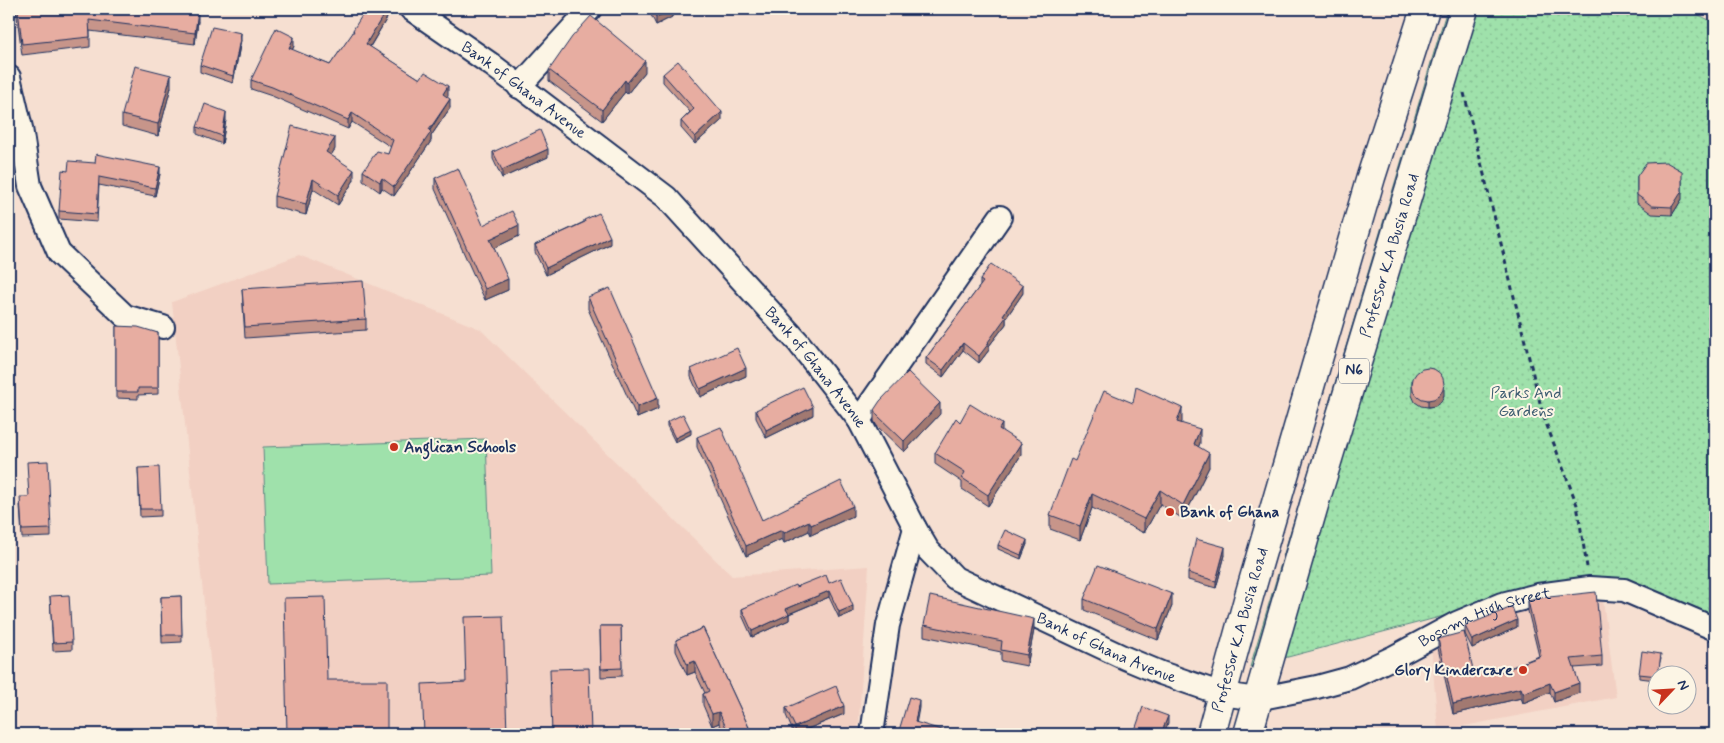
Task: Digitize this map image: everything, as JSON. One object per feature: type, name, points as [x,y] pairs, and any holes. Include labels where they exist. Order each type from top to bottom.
[{"type":"main road","name":"Professor K.A Busia Road","points":[[1211,734],[1368,186],[1425,9]]},
{"type":"main road","name":"Professor K.A Busia Road","points":[[1248,734],[1316,498],[1464,9]]},
{"type":"street","name":"Bank of Ghana Avenue","points":[[411,9],[492,66],[666,197],[798,342],[859,420],[928,550],[955,578],[1161,673],[1222,694],[1257,699]]},
{"type":"street","points":[[519,87],[590,9]]},
{"type":"street","points":[[9,76],[21,128],[30,186],[59,253],[125,316],[163,327]]},
{"type":"street","points":[[859,420],[1000,217]]},
{"type":"street","points":[[872,734],[888,625],[915,528]]},
{"type":"street","name":"Bosoma High Street","points":[[1257,699],[1318,687],[1350,678],[1457,623],[1502,604],[1538,595],[1590,588],[1624,590],[1715,629]]},
{"type":"path","points":[[1462,85],[1543,415],[1577,505],[1590,588]]},
{"type":"shaded area","name":"Anglican Schools","points":[[299,255],[480,329],[732,576],[869,566],[858,734],[218,734],[172,302]]},
{"type":"shaded area","name":"Glory Kindercare","points":[[1602,593],[1616,697],[1438,731],[1431,644],[1504,605]]},
{"type":"green space","name":"Parks And Gardens","points":[[1447,9],[1687,9],[1715,23],[1715,614],[1677,609],[1595,582],[1512,598],[1250,667]]},
{"type":"green space","points":[[486,439],[491,576],[268,584],[263,447]]},
{"type":"building","points":[[18,9],[183,9],[198,11],[195,33],[89,20],[90,37],[22,44]]},
{"type":"building","points":[[366,9],[387,9],[366,44],[420,79],[425,72],[448,86],[443,94],[450,99],[429,130],[431,132],[394,187],[382,178],[380,182],[363,171],[377,151],[388,154],[393,140],[352,113],[348,120],[272,87],[251,80],[276,28],[294,37],[289,48],[330,65],[354,31]]},
{"type":"building","points":[[652,9],[672,9],[672,10],[656,17]]},
{"type":"building","points":[[591,16],[645,61],[627,83],[625,80],[602,110],[549,70],[572,37]]},
{"type":"building","points":[[212,27],[241,33],[233,76],[200,65]]},
{"type":"building","points":[[678,61],[722,112],[695,137],[681,121],[694,109],[663,74]]},
{"type":"building","points":[[135,66],[171,75],[158,124],[122,115]]},
{"type":"building","points":[[205,104],[226,112],[222,136],[197,127]]},
{"type":"building","points":[[292,126],[335,138],[326,152],[354,170],[338,195],[313,179],[306,204],[274,196]]},
{"type":"building","points":[[540,130],[548,149],[502,170],[493,152]]},
{"type":"building","points":[[96,154],[160,167],[155,188],[99,177],[97,214],[59,211],[62,170],[68,171],[69,161],[95,163]]},
{"type":"building","points":[[1666,162],[1682,171],[1682,191],[1672,207],[1652,206],[1637,195],[1637,176],[1646,163]]},
{"type":"building","points":[[458,168],[483,225],[512,211],[519,225],[490,239],[508,279],[485,289],[435,178]]},
{"type":"building","points":[[599,213],[610,237],[546,268],[535,245],[585,222],[584,220]]},
{"type":"building","points":[[991,264],[1023,286],[1003,315],[1006,317],[979,356],[963,343],[943,370],[926,358],[983,282],[980,280]]},
{"type":"building","points":[[363,281],[366,319],[245,327],[242,289]]},
{"type":"building","points":[[610,288],[658,398],[637,407],[588,297]]},
{"type":"building","points":[[116,326],[138,327],[158,333],[158,388],[138,388],[138,392],[116,392]]},
{"type":"building","points":[[737,348],[746,368],[700,389],[691,369]]},
{"type":"building","points":[[1428,368],[1434,369],[1439,373],[1443,378],[1443,390],[1439,395],[1434,399],[1428,400],[1422,399],[1417,395],[1413,390],[1412,384],[1413,378],[1417,373],[1422,369]]},
{"type":"building","points":[[908,372],[940,403],[904,441],[874,410],[880,401]]},
{"type":"building","points":[[803,387],[813,407],[766,430],[756,410]]},
{"type":"building","points":[[1136,387],[1182,408],[1177,422],[1200,429],[1194,444],[1209,453],[1183,505],[1160,490],[1144,519],[1092,494],[1080,526],[1050,515],[1071,459],[1075,461],[1104,391],[1133,403]]},
{"type":"building","points":[[970,404],[1002,424],[999,429],[1021,443],[988,495],[962,478],[965,472],[935,453],[956,418],[960,422]]},
{"type":"building","points":[[683,414],[691,430],[675,438],[667,422]]},
{"type":"building","points":[[721,427],[762,520],[841,481],[853,506],[811,525],[809,521],[784,533],[782,530],[746,546],[697,437]]},
{"type":"building","points":[[48,461],[51,529],[22,530],[20,497],[29,497],[27,462]]},
{"type":"building","points":[[159,467],[161,509],[140,509],[138,468]]},
{"type":"building","points":[[1005,530],[1027,540],[1021,555],[998,545]]},
{"type":"building","points":[[1196,539],[1225,547],[1216,581],[1188,573]]},
{"type":"building","points":[[1098,565],[1172,594],[1158,629],[1084,599]]},
{"type":"building","points":[[826,575],[829,583],[841,578],[853,606],[839,612],[829,591],[786,609],[789,614],[752,631],[742,609],[795,585],[796,587]]},
{"type":"building","points":[[1596,592],[1602,656],[1571,659],[1579,683],[1554,692],[1550,683],[1523,693],[1521,688],[1453,704],[1438,639],[1464,632],[1474,673],[1499,667],[1500,672],[1541,656],[1528,601]]},
{"type":"building","points":[[69,595],[72,642],[53,643],[50,596]]},
{"type":"building","points":[[181,596],[182,635],[162,635],[161,597]]},
{"type":"building","points":[[930,596],[1034,619],[1027,655],[1001,650],[1002,641],[924,625]]},
{"type":"building","points":[[325,597],[327,680],[387,680],[387,734],[287,734],[284,598]]},
{"type":"building","points":[[1512,607],[1517,620],[1472,640],[1465,626]]},
{"type":"building","points":[[503,616],[507,734],[424,734],[422,684],[466,682],[464,617]]},
{"type":"building","points":[[600,626],[621,626],[622,668],[601,669]]},
{"type":"building","points":[[703,628],[752,734],[729,734],[719,712],[712,714],[703,694],[709,691],[695,661],[687,664],[676,640]]},
{"type":"building","points":[[1642,651],[1661,654],[1659,666],[1646,666],[1646,675],[1639,674]]},
{"type":"building","points":[[589,668],[591,734],[552,734],[550,669]]},
{"type":"building","points":[[836,686],[844,706],[795,727],[786,708]]},
{"type":"building","points":[[909,697],[919,700],[915,722],[949,732],[949,734],[898,734]]},
{"type":"building","points":[[1143,707],[1168,716],[1161,734],[1134,733]]},
{"type":"building","points":[[186,732],[201,732],[201,734],[186,734]]},
{"type":"place","name":"Anglican Schools","points":[[394,447]]},
{"type":"place","name":"Bank of Ghana","points":[[1170,512]]},
{"type":"place","name":"Glory Kindercare","points":[[1523,670]]}]
